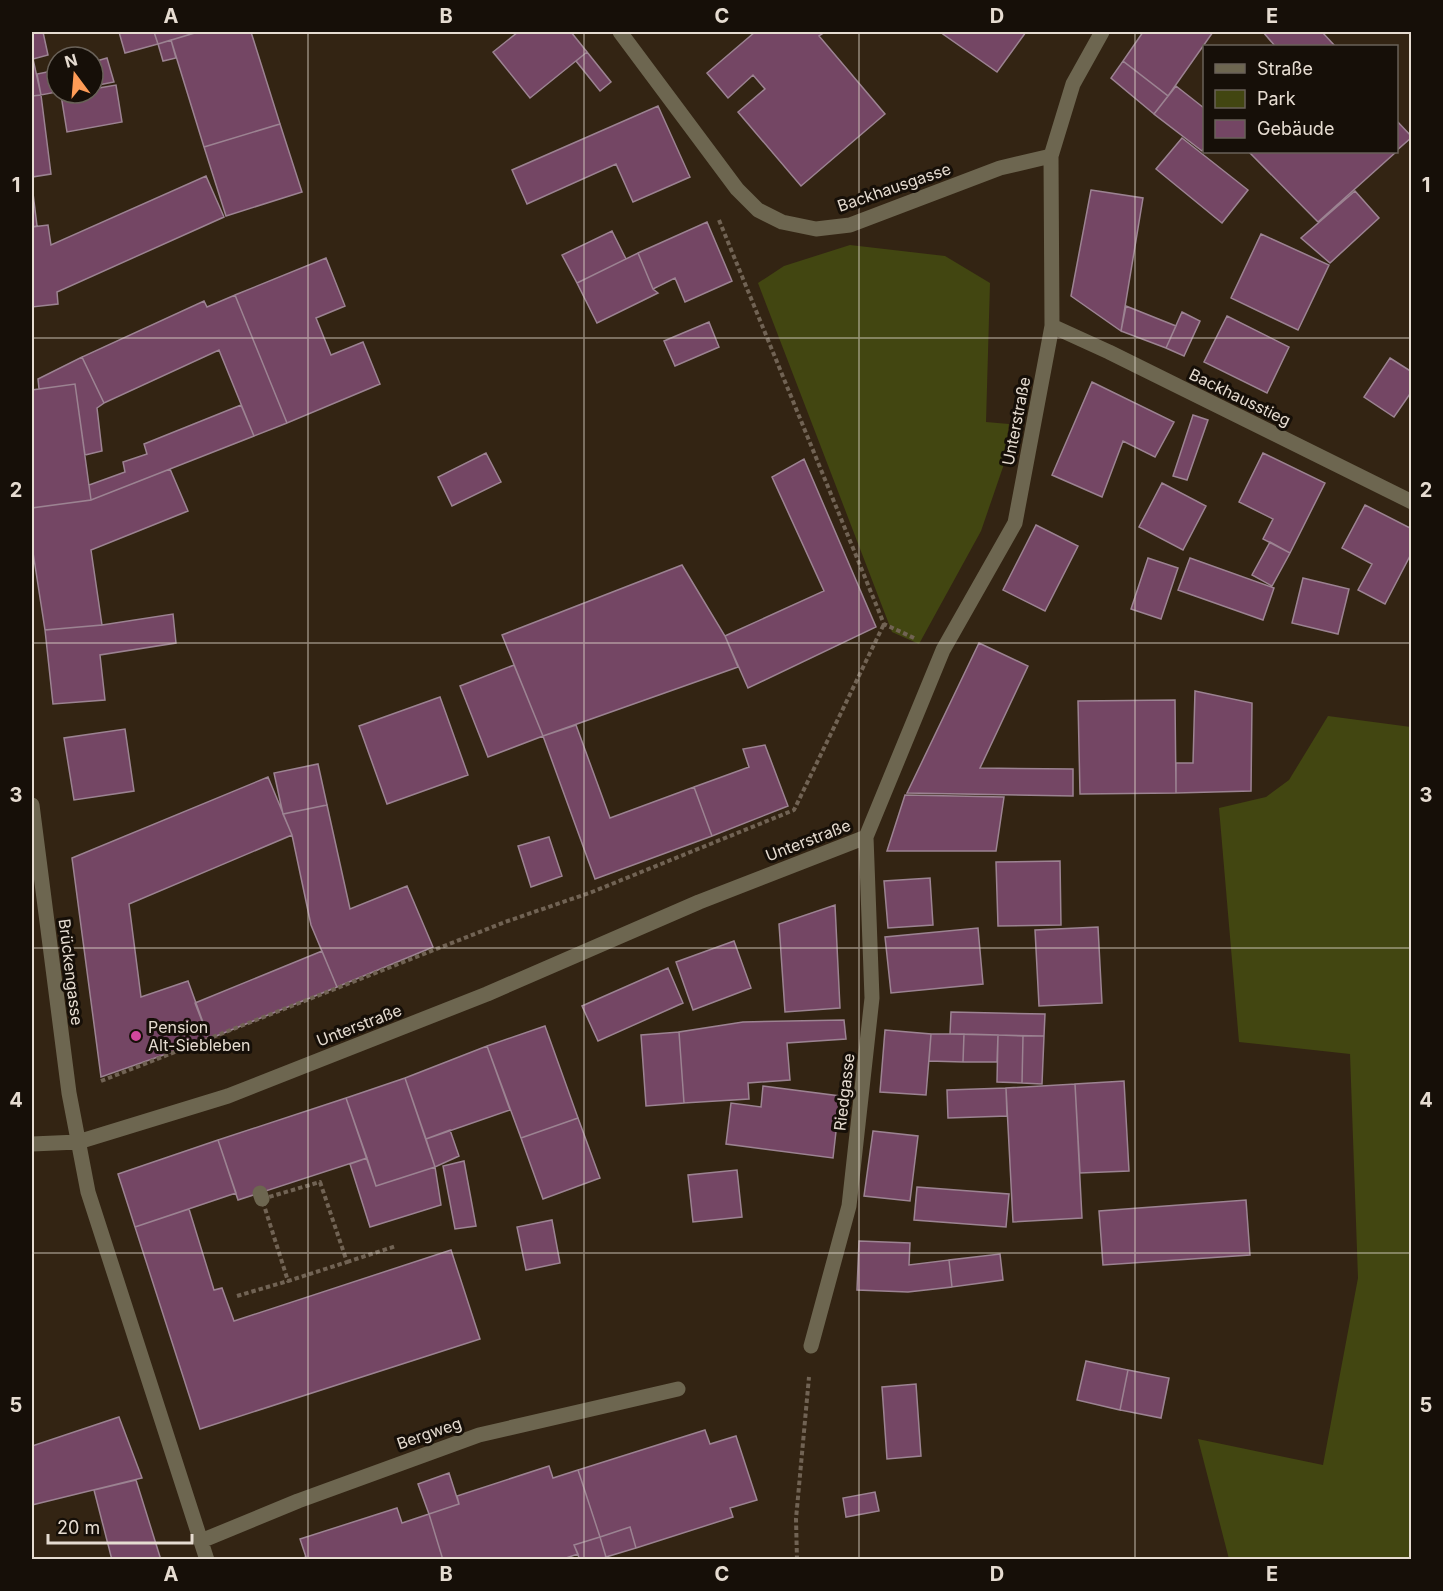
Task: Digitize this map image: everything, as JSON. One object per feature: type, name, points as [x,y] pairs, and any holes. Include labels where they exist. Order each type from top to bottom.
[{"type":"street","name":"Backhausgasse","points":[[620,32],[738,189],[758,210],[782,222],[816,229],[850,225],[1000,168],[1051,156]]},
{"type":"street","name":"Unterstraße","points":[[32,1144],[78,1142],[228,1096],[487,994],[699,902],[866,837],[943,650],[1015,522],[1052,326],[1051,156],[1073,84],[1102,32]]},
{"type":"street","name":"Backhausstieg","points":[[1052,326],[1412,502]]},
{"type":"street","name":"Brückengasse","points":[[32,806],[69,1093],[78,1142]]},
{"type":"street","name":"Riedgasse","points":[[811,1346],[849,1206],[872,998],[866,837]]},
{"type":"street","points":[[78,1142],[88,1192],[207,1560]]},
{"type":"street","name":"Bergweg","points":[[201,1541],[298,1501],[479,1435],[678,1389]]},
{"type":"path","points":[[69,1093],[494,927],[592,892],[794,810],[884,624],[718,218]]},
{"type":"path","points":[[288,1281],[261,1196],[320,1182],[347,1262]]},
{"type":"path","points":[[237,1296],[396,1246]]},
{"type":"path","points":[[797,1560],[796,1519],[811,1346]]},
{"type":"green space","points":[[850,245],[945,256],[990,283],[986,422],[1009,424],[1003,467],[981,531],[919,644],[892,632],[758,283],[784,266]]},
{"type":"green space","points":[[1328,716],[1411,727],[1411,1559],[1229,1559],[1198,1439],[1323,1465],[1358,1278],[1350,1054],[1239,1042],[1219,808],[1266,797],[1289,780]]},
{"type":"building","points":[[32,32],[43,32],[45,56],[33,59],[41,95],[32,96]]},
{"type":"building","points":[[119,32],[154,32],[158,44],[125,53]]},
{"type":"building","points":[[154,32],[198,32],[158,44]]},
{"type":"building","points":[[198,32],[251,32],[280,124],[204,147],[171,40]]},
{"type":"building","points":[[518,32],[571,32],[587,52],[530,98],[493,52]]},
{"type":"building","points":[[755,32],[825,32],[819,36],[885,114],[801,186],[738,112],[765,89],[753,75],[728,98],[707,73]]},
{"type":"building","points":[[940,32],[1026,32],[997,72]]},
{"type":"building","points":[[1143,32],[1213,32],[1168,96],[1123,61]]},
{"type":"building","points":[[1263,32],[1322,32],[1334,45],[1274,45]]},
{"type":"building","points":[[171,40],[176,58],[163,61],[158,44]]},
{"type":"building","points":[[587,52],[611,82],[600,91],[576,61]]},
{"type":"building","points":[[107,58],[114,82],[105,84],[105,59]]},
{"type":"building","points":[[1123,61],[1168,96],[1154,114],[1111,78]]},
{"type":"building","points":[[45,72],[45,94],[41,95],[37,74]]},
{"type":"building","points":[[116,85],[122,122],[67,132],[63,105],[105,105],[105,87]]},
{"type":"building","points":[[1176,86],[1203,107],[1202,151],[1154,114]]},
{"type":"building","points":[[41,95],[51,174],[32,177],[32,96]]},
{"type":"building","points":[[658,106],[690,177],[633,202],[616,164],[527,204],[512,170]]},
{"type":"building","points":[[1398,122],[1412,137],[1398,149]]},
{"type":"building","points":[[280,124],[302,192],[226,216],[204,147]]},
{"type":"building","points":[[1182,138],[1248,190],[1222,223],[1156,169]]},
{"type":"building","points":[[1250,153],[1395,153],[1318,222]]},
{"type":"building","points":[[206,176],[224,217],[57,292],[58,304],[32,307],[32,227],[48,225],[51,245]]},
{"type":"building","points":[[32,185],[37,226],[32,227]]},
{"type":"building","points":[[1091,190],[1143,198],[1121,331],[1071,296]]},
{"type":"building","points":[[1355,191],[1379,218],[1330,263],[1301,238]]},
{"type":"building","points":[[707,222],[732,281],[685,302],[675,278],[653,289],[638,253]]},
{"type":"building","points":[[612,231],[626,259],[577,283],[562,255]]},
{"type":"building","points":[[1261,234],[1329,265],[1298,330],[1231,298]]},
{"type":"building","points":[[638,253],[653,289],[658,293],[597,323],[577,283]]},
{"type":"building","points":[[326,258],[345,306],[316,318],[331,355],[363,342],[380,384],[287,423],[235,295]]},
{"type":"building","points":[[235,295],[287,423],[254,436],[219,350],[104,403],[82,357],[204,301],[207,307]]},
{"type":"building","points":[[1126,306],[1176,326],[1166,348],[1121,331]]},
{"type":"building","points":[[1182,312],[1200,321],[1184,356],[1166,348]]},
{"type":"building","points":[[1227,316],[1289,347],[1267,393],[1204,362]]},
{"type":"building","points":[[709,322],[719,347],[675,366],[664,341]]},
{"type":"building","points":[[82,357],[104,403],[97,408],[102,451],[85,455],[75,384],[39,389],[38,379]]},
{"type":"building","points":[[1390,358],[1412,372],[1412,391],[1394,417],[1364,397]]},
{"type":"building","points":[[1092,382],[1174,422],[1155,457],[1123,441],[1102,497],[1052,475]]},
{"type":"building","points":[[75,384],[91,500],[32,508],[32,390]]},
{"type":"building","points":[[241,405],[254,436],[91,500],[89,485],[125,472],[123,462],[147,454],[144,444]]},
{"type":"building","points":[[1193,415],[1208,420],[1187,480],[1173,476]]},
{"type":"building","points":[[486,453],[501,482],[452,506],[438,477]]},
{"type":"building","points":[[1263,453],[1325,483],[1290,553],[1263,539],[1273,519],[1239,502]]},
{"type":"building","points":[[804,459],[876,627],[748,688],[725,636],[824,591],[772,477]]},
{"type":"building","points":[[170,469],[188,511],[91,550],[102,625],[45,630],[32,546],[32,508],[91,500]]},
{"type":"building","points":[[1162,483],[1206,506],[1183,550],[1139,527]]},
{"type":"building","points":[[1365,505],[1412,529],[1412,552],[1385,604],[1358,590],[1372,564],[1342,548]]},
{"type":"building","points":[[1036,525],[1078,546],[1045,611],[1003,590]]},
{"type":"building","points":[[1270,542],[1290,553],[1272,586],[1252,575]]},
{"type":"building","points":[[1148,558],[1178,568],[1161,619],[1131,609]]},
{"type":"building","points":[[1190,558],[1274,588],[1263,620],[1178,590]]},
{"type":"building","points":[[682,565],[725,636],[738,667],[543,736],[502,635]]},
{"type":"building","points":[[1303,578],[1349,589],[1338,634],[1292,623]]},
{"type":"building","points":[[173,614],[176,643],[100,655],[105,700],[53,704],[45,630],[102,625]]},
{"type":"building","points":[[979,643],[1028,666],[980,768],[1073,769],[1073,796],[907,793]]},
{"type":"building","points":[[514,665],[543,736],[488,757],[460,686]]},
{"type":"building","points":[[1195,691],[1252,703],[1251,791],[1176,793],[1176,763],[1193,763]]},
{"type":"building","points":[[440,697],[468,775],[387,804],[359,726]]},
{"type":"building","points":[[1175,700],[1176,793],[1080,794],[1078,701]]},
{"type":"building","points":[[576,725],[610,818],[694,787],[712,836],[595,879],[543,736]]},
{"type":"building","points":[[125,729],[134,791],[74,800],[64,738]]},
{"type":"building","points":[[765,745],[788,806],[712,836],[694,787],[749,767],[743,749]]},
{"type":"building","points":[[318,764],[327,805],[283,814],[274,773]]},
{"type":"building","points":[[268,777],[292,835],[129,904],[141,997],[188,981],[209,1039],[101,1077],[72,858]]},
{"type":"building","points":[[905,795],[1004,797],[996,851],[887,851]]},
{"type":"building","points":[[327,805],[350,909],[407,886],[433,947],[337,987],[311,925],[292,835],[283,814]]},
{"type":"building","points":[[549,837],[562,876],[531,887],[518,846]]},
{"type":"building","points":[[1060,861],[1061,925],[998,926],[996,862]]},
{"type":"building","points":[[930,878],[933,925],[888,928],[884,881]]},
{"type":"building","points":[[835,905],[840,1008],[785,1012],[779,924]]},
{"type":"building","points":[[1098,927],[1102,1003],[1039,1006],[1035,930]]},
{"type":"building","points":[[978,928],[983,984],[891,993],[885,937]]},
{"type":"building","points":[[734,941],[751,988],[693,1010],[676,962]]},
{"type":"building","points":[[322,951],[337,987],[209,1039],[195,1003]]},
{"type":"building","points":[[668,968],[683,1003],[598,1041],[582,1006]]},
{"type":"building","points":[[951,1012],[1045,1014],[1044,1036],[950,1034]]},
{"type":"building","points":[[844,1020],[846,1039],[787,1043],[790,1080],[748,1083],[749,1099],[684,1103],[679,1032],[743,1022]]},
{"type":"building","points":[[545,1026],[578,1118],[521,1138],[487,1046]]},
{"type":"building","points":[[885,1030],[931,1034],[926,1095],[880,1092]]},
{"type":"building","points":[[679,1032],[684,1103],[646,1106],[641,1035]]},
{"type":"building","points":[[931,1034],[964,1034],[963,1062],[929,1061]]},
{"type":"building","points":[[964,1034],[998,1035],[997,1062],[963,1062]]},
{"type":"building","points":[[998,1035],[1023,1036],[1022,1083],[997,1082]]},
{"type":"building","points":[[1023,1036],[1044,1036],[1042,1084],[1022,1083]]},
{"type":"building","points":[[487,1046],[510,1110],[426,1139],[405,1078]]},
{"type":"building","points":[[405,1078],[435,1167],[376,1186],[346,1098]]},
{"type":"building","points":[[1124,1081],[1129,1171],[1080,1173],[1075,1084]]},
{"type":"building","points":[[1075,1084],[1082,1218],[1013,1222],[1006,1088]]},
{"type":"building","points":[[763,1086],[840,1096],[833,1158],[726,1144],[731,1103],[761,1107]]},
{"type":"building","points":[[1006,1088],[1007,1116],[948,1118],[947,1090]]},
{"type":"building","points":[[346,1098],[367,1158],[238,1200],[218,1140]]},
{"type":"building","points":[[578,1118],[600,1178],[543,1199],[521,1138]]},
{"type":"building","points":[[450,1130],[459,1156],[435,1167],[426,1139]]},
{"type":"building","points":[[873,1131],[918,1136],[910,1201],[864,1196]]},
{"type":"building","points":[[218,1140],[236,1193],[135,1227],[118,1174]]},
{"type":"building","points":[[367,1158],[376,1186],[435,1167],[441,1205],[370,1227],[350,1164]]},
{"type":"building","points":[[464,1161],[476,1226],[455,1229],[443,1166]]},
{"type":"building","points":[[737,1170],[742,1217],[693,1222],[688,1175]]},
{"type":"building","points":[[917,1187],[1009,1194],[1006,1227],[914,1220]]},
{"type":"building","points":[[1246,1200],[1250,1255],[1103,1265],[1099,1211]]},
{"type":"building","points":[[189,1209],[214,1290],[222,1288],[234,1321],[451,1250],[480,1339],[200,1429],[135,1227]]},
{"type":"building","points":[[552,1220],[560,1263],[526,1270],[517,1227]]},
{"type":"building","points":[[859,1241],[910,1243],[909,1265],[949,1260],[952,1287],[908,1292],[857,1290]]},
{"type":"building","points":[[1000,1254],[1003,1280],[952,1287],[949,1260]]},
{"type":"building","points":[[1086,1361],[1128,1370],[1120,1410],[1077,1400]]},
{"type":"building","points":[[1128,1370],[1169,1378],[1161,1418],[1120,1410]]},
{"type":"building","points":[[916,1384],[921,1456],[887,1459],[882,1387]]},
{"type":"building","points":[[119,1417],[142,1478],[32,1505],[32,1446]]},
{"type":"building","points":[[705,1430],[710,1444],[736,1436],[757,1500],[730,1508],[733,1517],[636,1548],[630,1527],[600,1537],[578,1470]]},
{"type":"building","points":[[549,1466],[553,1478],[578,1470],[600,1537],[574,1545],[578,1554],[560,1560],[443,1560],[429,1514],[459,1504],[457,1496]]},
{"type":"building","points":[[449,1473],[459,1504],[429,1514],[418,1484]]},
{"type":"building","points":[[136,1480],[161,1560],[112,1560],[94,1490]]},
{"type":"building","points":[[875,1492],[879,1511],[846,1517],[843,1498]]},
{"type":"building","points":[[397,1508],[402,1523],[429,1514],[443,1560],[297,1560],[306,1557],[300,1539]]},
{"type":"building","points":[[630,1527],[636,1548],[606,1557],[600,1537]]},
{"type":"building","points":[[600,1537],[606,1557],[599,1560],[580,1560],[574,1545]]},
{"type":"place","name":"Pension Alt-Siebleben","points":[[136,1036]]}]
